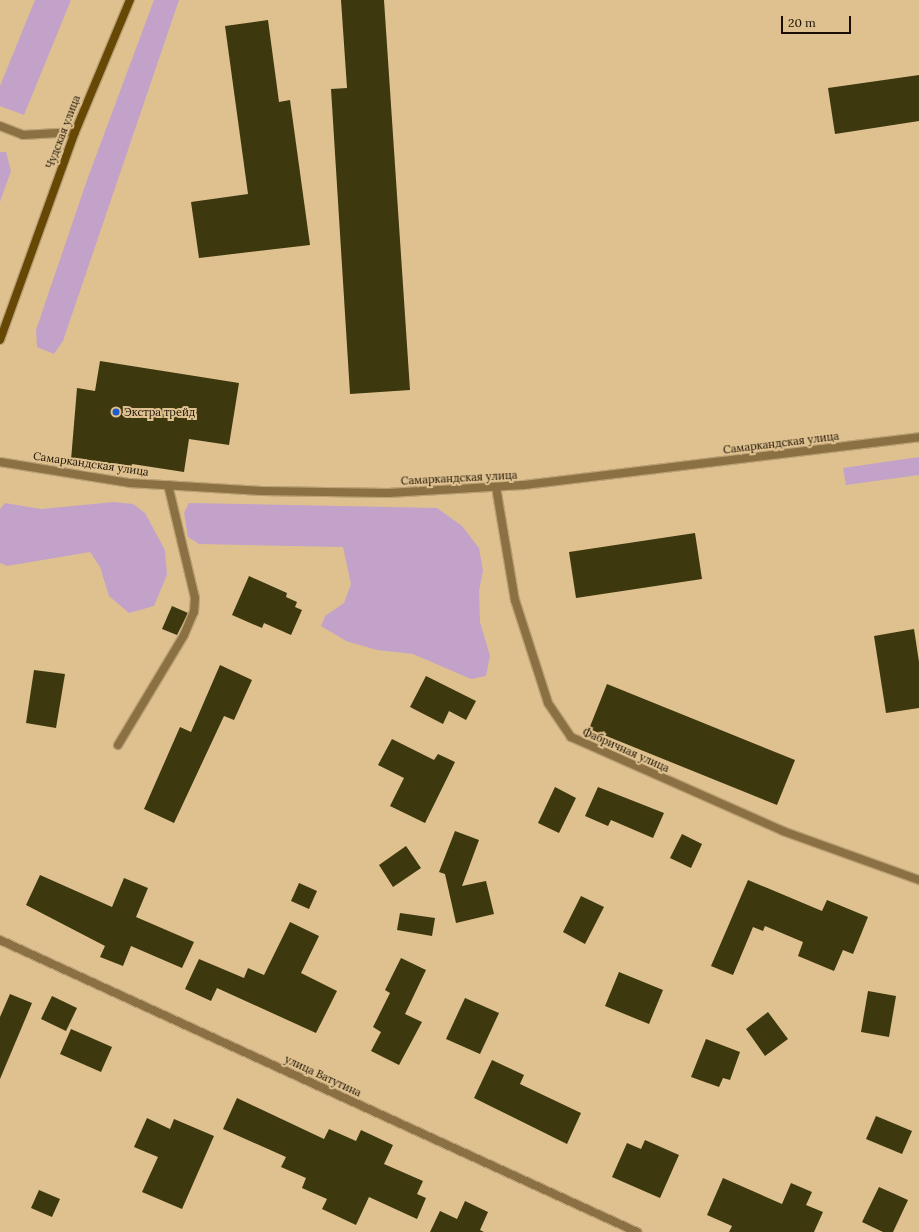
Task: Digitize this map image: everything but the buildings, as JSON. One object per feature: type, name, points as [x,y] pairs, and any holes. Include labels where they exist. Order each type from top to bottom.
[{"type":"main road","name":"Чудская улица","points":[[0,340],[22,274],[75,132],[130,0]]},
{"type":"street","points":[[0,126],[24,135],[75,132]]},
{"type":"street","name":"Самаркандская улица","points":[[0,463],[130,483],[262,491],[388,493],[496,486],[919,437]]},
{"type":"street","points":[[118,745],[184,635],[194,612],[196,598],[168,485]]},
{"type":"street","name":"Фабричная улица","points":[[496,486],[515,600],[548,703],[571,738],[783,831],[919,880]]},
{"type":"street","name":"улица Ватутина","points":[[0,940],[637,1232]]},
{"type":"shaded area","points":[[35,0],[71,0],[24,115],[0,106],[0,86]]},
{"type":"shaded area","points":[[154,0],[179,0],[63,341],[54,354],[37,347],[36,330],[87,180]]},
{"type":"shaded area","points":[[0,152],[6,152],[11,171],[0,202]]},
{"type":"shaded area","points":[[919,457],[919,475],[846,485],[843,468]]},
{"type":"shaded area","points":[[114,502],[133,504],[145,513],[165,550],[167,575],[154,606],[129,613],[109,596],[100,567],[90,552],[7,566],[0,563],[0,509],[5,503],[41,509]]},
{"type":"shaded area","points":[[189,503],[437,508],[462,526],[479,548],[483,571],[479,591],[480,622],[490,656],[486,676],[471,679],[413,654],[377,650],[346,641],[321,626],[325,616],[344,603],[351,584],[343,547],[199,544],[188,537],[184,513]]},
{"type":"place","name":"Экстра трейд","points":[[116,412]]}]
